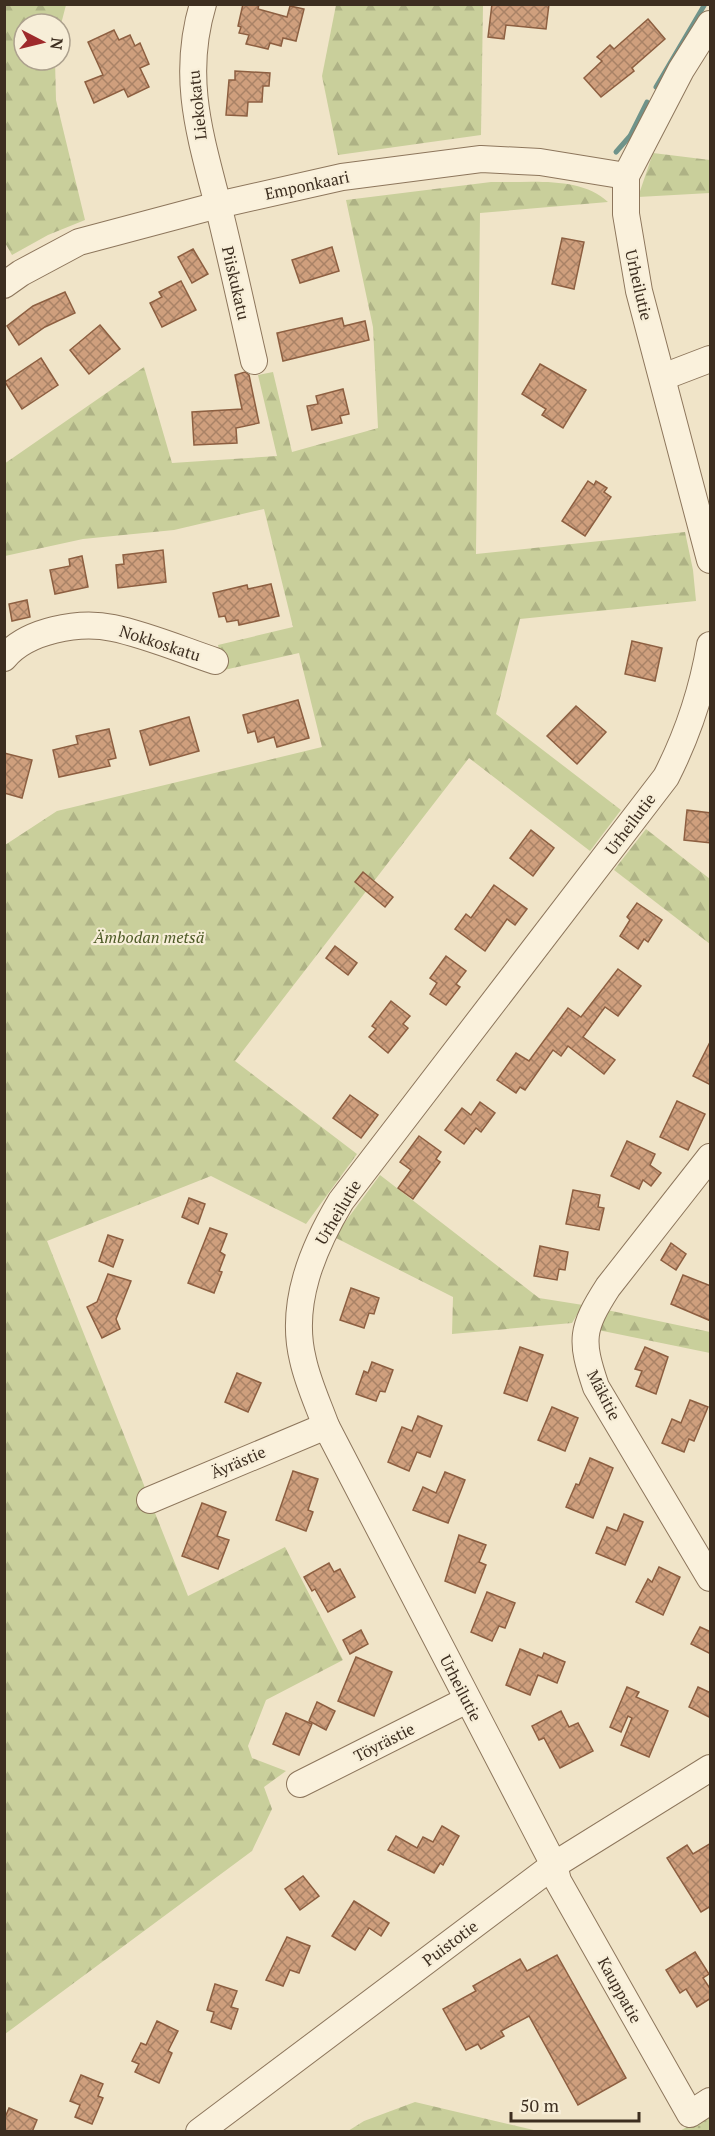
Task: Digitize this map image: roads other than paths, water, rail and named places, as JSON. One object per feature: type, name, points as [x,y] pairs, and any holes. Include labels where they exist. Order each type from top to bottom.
[{"type":"street","name":"Liekokatu","points":[[203,4],[196,28],[192,79],[198,134],[218,205]]},
{"type":"street","name":"Urheilutie","points":[[711,24],[681,70],[626,176],[626,214],[630,247],[711,560]]},
{"type":"street","name":"Emponkaari","points":[[4,285],[21,273],[79,242],[218,205],[342,177],[481,159],[540,162],[626,176]]},
{"type":"street","name":"Piiskukatu","points":[[218,205],[254,361]]},
{"type":"street","points":[[663,377],[711,359]]},
{"type":"street","name":"Nokkoskatu","points":[[4,658],[23,642],[42,634],[88,626],[112,627],[215,661]]},
{"type":"street","name":"Urheilutie","points":[[554,1865],[326,1426],[302,1358],[299,1322],[303,1288],[323,1232],[367,1165],[666,777],[683,744],[696,709],[711,645]]},
{"type":"street","name":"Mäkitie","points":[[711,1157],[608,1287],[595,1308],[587,1328],[584,1353],[596,1387],[711,1578]]},
{"type":"street","name":"Äyrästie","points":[[150,1500],[326,1426]]},
{"type":"street","name":"Töyrästie","points":[[300,1784],[467,1700]]},
{"type":"street","name":"Puistotie","points":[[199,2132],[554,1865],[711,1768]]},
{"type":"street","name":"Kauppatie","points":[[554,1865],[558,1881],[700,2108]]},
{"type":"waterway","points":[[656,87],[705,4]]},
{"type":"waterway","points":[[616,152],[630,136],[647,102]]},
{"type":"park label","name":"Ämbodan metsä","points":[[149,937]]}]
